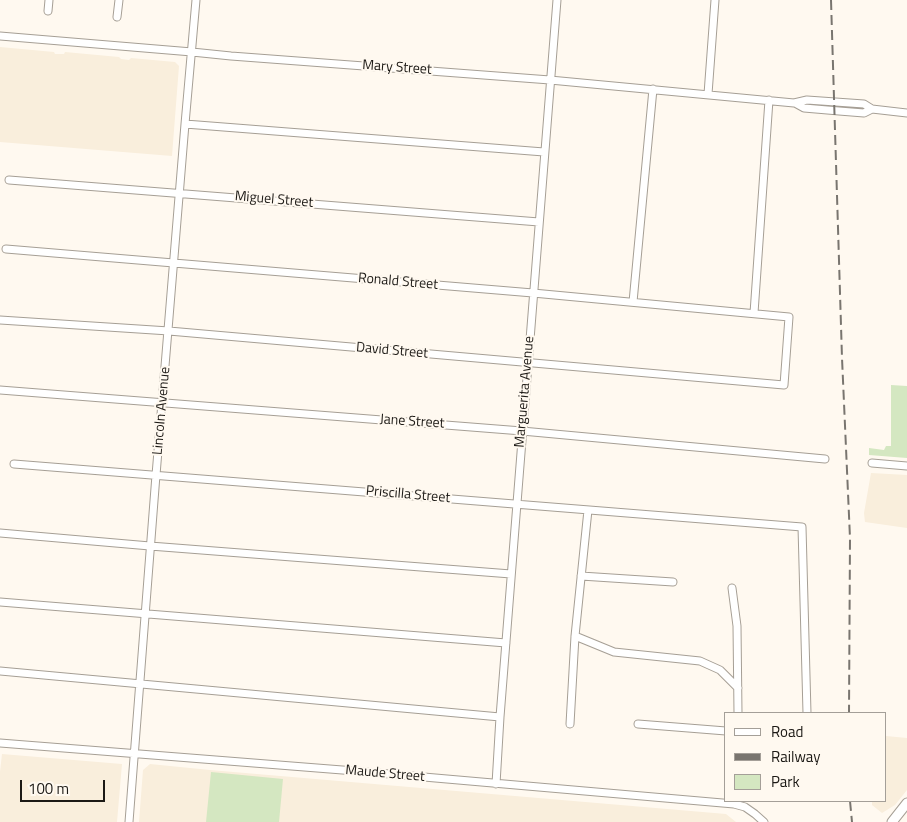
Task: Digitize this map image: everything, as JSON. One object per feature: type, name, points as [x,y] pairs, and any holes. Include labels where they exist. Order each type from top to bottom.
[{"type":"main road","points":[[892,822],[907,803]]},
{"type":"street","points":[[48,11],[50,0]]},
{"type":"street","points":[[117,17],[119,0]]},
{"type":"street","name":"Lincoln Avenue","points":[[129,822],[196,0]]},
{"type":"street","name":"Marguerita Avenue","points":[[496,784],[516,504],[557,0]]},
{"type":"street","points":[[708,94],[715,0]]},
{"type":"street","name":"Mary Street","points":[[0,36],[231,56],[550,80],[794,103],[806,100],[864,104],[872,109],[907,113]]},
{"type":"street","points":[[633,302],[653,89]]},
{"type":"street","points":[[754,313],[769,100]]},
{"type":"street","points":[[185,124],[544,152]]},
{"type":"street","name":"Miguel Street","points":[[9,180],[539,222]]},
{"type":"street","name":"Ronald Street","points":[[6,249],[533,293],[789,317],[784,385]]},
{"type":"street","name":"David Street","points":[[0,320],[169,331],[784,385]]},
{"type":"street","name":"Jane Street","points":[[0,390],[522,431],[824,458]]},
{"type":"street","points":[[872,463],[907,466]]},
{"type":"street","name":"Priscilla Street","points":[[14,464],[802,526],[807,712]]},
{"type":"street","points":[[570,724],[575,636],[588,510]]},
{"type":"street","points":[[0,533],[511,574]]},
{"type":"street","points":[[581,576],[673,582]]},
{"type":"street","points":[[732,588],[737,626],[738,712]]},
{"type":"street","points":[[0,602],[506,644]]},
{"type":"street","points":[[575,636],[614,652],[700,661],[720,670],[738,688]]},
{"type":"street","points":[[0,671],[500,716]]},
{"type":"street","points":[[638,724],[724,731]]},
{"type":"street","name":"Maude Street","points":[[0,743],[724,801]]},
{"type":"street","name":"Maude Street","points":[[734,802],[745,807],[764,822]]},
{"type":"shaded area","points":[[0,47],[54,52],[55,54],[64,54],[65,52],[119,57],[129,60],[131,58],[175,62],[179,66],[172,156],[0,142]]},
{"type":"shaded area","points":[[871,473],[907,475],[907,528],[865,522],[864,513]]},
{"type":"shaded area","points":[[887,736],[907,738],[907,790],[895,805],[882,813],[872,805],[872,802],[887,802]]},
{"type":"shaded area","points":[[2,754],[122,764],[117,822],[0,822]]},
{"type":"shaded area","points":[[150,764],[726,814],[736,822],[139,822],[143,770]]},
{"type":"green space","points":[[891,385],[907,386],[907,458],[869,455],[869,448],[884,450],[886,446],[891,446]]},
{"type":"green space","points":[[211,772],[283,779],[279,822],[206,822]]},
{"type":"railway","points":[[831,0],[842,358],[850,538],[849,712]]},
{"type":"railway","points":[[850,802],[852,822]]}]
